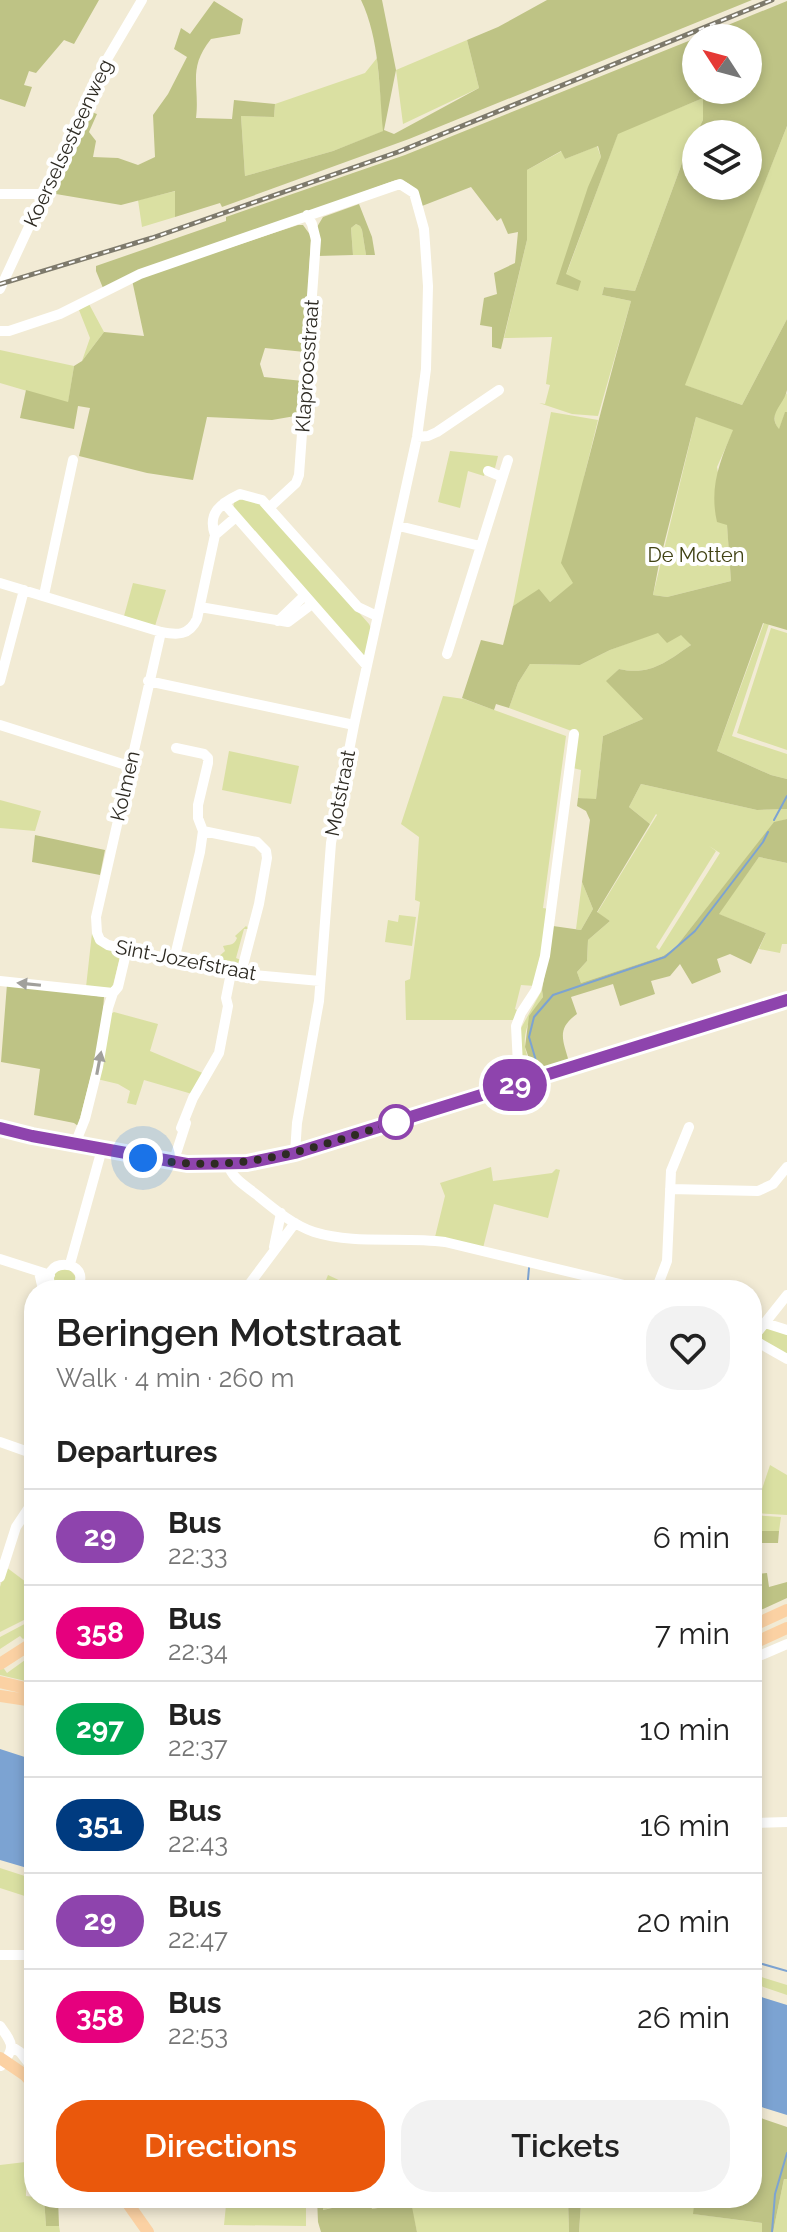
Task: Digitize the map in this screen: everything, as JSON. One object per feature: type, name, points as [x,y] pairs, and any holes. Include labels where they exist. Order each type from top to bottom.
[{"type":"main road","points":[[762,1621],[787,1610]]},
{"type":"main road","points":[[762,1639],[787,1628]]},
{"type":"main road","points":[[0,1664],[24,1649]]},
{"type":"main road","points":[[0,1682],[24,1688]]},
{"type":"main road","points":[[1,1697],[24,1700]]},
{"type":"main road","points":[[1,1697],[24,1706]]},
{"type":"main road","points":[[2,2063],[24,2080]]},
{"type":"main road","points":[[131,2208],[148,2232]]},
{"type":"street","name":"Koerselsesteenweg","points":[[0,289],[106,61],[142,0]]},
{"type":"street","name":"Motstraat","points":[[0,331],[9,331],[60,314],[140,274],[307,215],[400,184],[414,193],[424,229],[428,286],[426,369],[417,437],[329,853],[320,981],[295,1153]]},
{"type":"street","points":[[0,194],[45,194]]},
{"type":"street","name":"Klaproosstraat","points":[[270,507],[296,483],[299,475],[316,240],[307,215]]},
{"type":"street","points":[[417,437],[437,432],[499,390]]},
{"type":"street","points":[[44,595],[73,460]]},
{"type":"street","points":[[447,654],[508,460]]},
{"type":"street","points":[[488,471],[502,477]]},
{"type":"street","points":[[0,583],[161,632],[177,635],[186,632],[194,625],[200,607],[215,535],[212,516],[217,508],[240,494],[255,497],[270,507],[358,607],[377,616]]},
{"type":"street","points":[[224,503],[367,666]]},
{"type":"street","points":[[215,535],[236,517]]},
{"type":"street","points":[[399,526],[480,546]]},
{"type":"street","points":[[0,681],[24,590]]},
{"type":"street","points":[[200,607],[291,621],[308,600]]},
{"type":"street","name":"Kolmen","points":[[100,940],[95,929],[96,917],[161,632]]},
{"type":"street","points":[[148,681],[354,725]]},
{"type":"street","points":[[0,725],[129,766]]},
{"type":"street","points":[[519,1084],[516,1026],[536,990],[543,966],[574,734]]},
{"type":"street","points":[[174,960],[200,852],[203,831],[198,818],[198,805],[208,758],[204,754],[176,748]]},
{"type":"street","points":[[181,1128],[193,1098],[219,1053],[228,1006],[226,998],[259,904],[267,854],[257,842],[203,831]]},
{"type":"street","name":"Sint-Jozefstraat","points":[[100,940],[108,945],[236,973],[320,981]]},
{"type":"street","points":[[75,1144],[85,1119],[108,1008],[118,987],[127,949]]},
{"type":"street","points":[[0,981],[113,993]]},
{"type":"street","points":[[0,1130],[173,1163],[228,1164],[263,1160],[295,1153],[787,1000]]},
{"type":"street","points":[[173,1163],[194,1103]]},
{"type":"street","points":[[660,1280],[666,1265],[671,1171],[689,1127]]},
{"type":"street","points":[[70,1264],[102,1149]]},
{"type":"street","points":[[228,1164],[234,1178],[295,1223],[315,1232],[351,1238],[445,1242],[603,1280]]},
{"type":"street","points":[[670,1189],[763,1190],[773,1184],[787,1167]]},
{"type":"street","points":[[273,1250],[281,1213]]},
{"type":"street","points":[[252,1280],[295,1223]]},
{"type":"street","points":[[0,1259],[44,1274],[47,1280]]},
{"type":"street","points":[[44,1274],[55,1267],[70,1264]]},
{"type":"street","points":[[70,1264],[82,1280]]},
{"type":"street","points":[[44,1274],[44,1280]]},
{"type":"street","points":[[762,1327],[787,1295]]},
{"type":"street","points":[[765,1323],[787,1330]]},
{"type":"street","points":[[762,1345],[787,1359]]},
{"type":"street","points":[[0,1442],[24,1450]]},
{"type":"street","points":[[0,1577],[16,1527],[24,1515]]},
{"type":"street","points":[[762,1655],[787,1644]]},
{"type":"street","points":[[762,1823],[787,1822]]},
{"type":"street","points":[[0,1955],[24,1955]]},
{"type":"street","points":[[0,2026],[12,2047],[24,2057]]},
{"type":"street","points":[[2,2063],[12,2047]]},
{"type":"green space","points":[[0,0],[99,0],[74,44],[64,40],[36,73],[29,71],[24,85],[32,87],[25,107],[0,99]]},
{"type":"green space","points":[[361,0],[382,0],[396,70],[384,130],[394,134],[479,88],[467,40],[547,0],[752,0],[693,24],[682,24],[682,28],[409,139],[222,207],[220,203],[175,217],[175,191],[121,205],[50,193],[88,111],[97,114],[89,132],[96,141],[93,157],[118,158],[138,165],[155,157],[153,115],[187,57],[174,49],[181,28],[190,34],[214,1],[243,19],[240,34],[211,39],[199,59],[196,118],[232,119],[234,100],[275,104],[274,117],[241,116],[245,176],[333,151],[383,131],[375,47]]},
{"type":"green space","points":[[787,1],[787,126],[762,189],[762,120],[703,120],[703,104],[762,104],[762,24],[730,24]]},
{"type":"green space","points":[[467,40],[479,88],[403,124],[396,70]]},
{"type":"green space","points":[[682,43],[682,104],[689,104],[618,134],[566,274],[581,281],[578,291],[556,284],[601,157],[598,146],[565,159],[561,151],[527,170],[527,240],[501,349],[492,347],[492,327],[480,325],[484,298],[497,294],[494,273],[515,263],[518,232],[508,234],[501,218],[497,221],[471,187],[422,206],[410,185],[396,180],[103,288],[96,266],[226,221],[226,217],[405,155]]},
{"type":"green space","points":[[377,58],[384,131],[333,151],[245,176],[241,116],[274,117],[275,104],[365,73]]},
{"type":"green space","points":[[688,104],[703,104],[703,120],[682,120],[682,163],[635,291],[604,287],[602,295],[631,301],[598,416],[572,414],[539,403],[545,404],[550,385],[546,384],[552,337],[504,338],[527,240],[527,170],[562,151],[565,159],[597,146],[601,157],[566,275],[618,133]]},
{"type":"green space","points":[[787,126],[787,319],[742,405],[684,385],[758,200],[762,200],[762,189]]},
{"type":"green space","points":[[682,163],[682,200],[758,200],[685,385],[742,405],[787,319],[787,390],[774,419],[779,429],[787,412],[787,630],[763,623],[717,751],[787,779],[787,809],[757,810],[641,784],[629,807],[650,824],[597,912],[610,921],[588,940],[587,961],[577,972],[581,983],[663,956],[675,948],[774,822],[787,819],[787,863],[759,857],[719,914],[766,933],[751,964],[730,954],[717,959],[721,972],[692,984],[680,964],[670,976],[651,981],[655,994],[620,1006],[613,984],[571,997],[577,1014],[566,1025],[563,1035],[569,1062],[534,1073],[525,1047],[529,1016],[543,997],[553,926],[581,930],[593,909],[582,882],[590,820],[586,811],[577,806],[578,798],[596,799],[603,736],[643,719],[606,681],[619,669],[640,671],[657,666],[691,645],[681,635],[667,643],[658,633],[610,650],[580,665],[530,664],[518,683],[509,708],[496,704],[494,710],[462,698],[481,640],[503,645],[513,606],[539,589],[550,602],[573,583],[561,563],[631,301],[602,295],[604,287],[635,291]],"holes":[[[696,417],[733,430],[720,464],[714,497],[717,522],[727,525],[731,581],[667,597],[653,595]]]},
{"type":"green space","points":[[176,191],[175,217],[142,227],[138,200]]},
{"type":"green space","points":[[359,204],[372,237],[375,255],[366,255],[362,230],[356,224],[351,228],[353,255],[318,256],[317,227],[323,217]]},
{"type":"green space","points":[[356,224],[362,230],[366,255],[353,255],[351,228]]},
{"type":"green space","points":[[303,225],[311,236],[305,352],[265,348],[260,364],[264,377],[303,381],[301,415],[272,420],[207,417],[193,480],[147,473],[79,456],[90,408],[78,406],[74,429],[20,418],[26,390],[68,402],[74,366],[82,361],[104,332],[144,336],[132,280]]},
{"type":"green space","points":[[89,304],[104,332],[82,361],[90,338],[79,310]]},
{"type":"green space","points":[[0,350],[74,366],[68,403],[0,383]]},
{"type":"green space","points":[[787,393],[787,412],[779,430],[775,415]]},
{"type":"green space","points":[[551,412],[598,420],[584,477],[574,583],[550,602],[539,590],[513,606]]},
{"type":"green space","name":"De Motten","points":[[696,417],[734,429],[717,467],[727,524],[731,581],[667,597],[653,595]]},
{"type":"green space","points":[[450,451],[498,456],[495,468],[488,466],[484,476],[468,471],[460,508],[438,502]]},
{"type":"green space","points":[[240,497],[263,504],[369,624],[371,628],[365,655],[233,510],[234,502]]},
{"type":"green space","points":[[133,583],[166,590],[155,626],[124,616]]},
{"type":"green space","points":[[764,623],[769,624],[732,736],[787,754],[787,779],[717,751]]},
{"type":"green space","points":[[771,628],[787,633],[787,750],[737,733]]},
{"type":"green space","points":[[658,632],[682,634],[691,645],[649,669],[619,669],[607,681],[643,719],[603,736],[596,800],[578,798],[581,770],[573,768],[577,733],[509,708],[518,683],[530,664],[580,665]]},
{"type":"green space","points":[[443,696],[464,699],[566,736],[543,908],[549,909],[535,986],[521,985],[515,1009],[519,1011],[515,1020],[406,1020],[405,981],[410,979],[420,902],[415,900],[419,837],[401,824]]},
{"type":"green space","points":[[229,751],[299,766],[291,804],[222,790]]},
{"type":"green space","points":[[641,784],[757,810],[787,809],[787,819],[774,823],[675,948],[663,956],[581,983],[577,972],[587,961],[588,940],[610,921],[597,913],[657,815],[650,824],[629,807]],"holes":[[[709,846],[720,853],[659,950],[656,947],[716,851]]]},
{"type":"green space","points":[[0,800],[41,811],[35,831],[0,828]]},
{"type":"green space","points":[[35,835],[105,850],[100,875],[32,862]]},
{"type":"green space","points":[[759,857],[787,863],[787,944],[782,944],[780,953],[759,949],[766,933],[718,914]]},
{"type":"green space","points":[[582,882],[593,909],[581,930],[576,929]]},
{"type":"green space","points":[[399,915],[416,917],[412,946],[385,942],[388,920],[398,922]]},
{"type":"green space","points":[[246,926],[249,929],[244,929],[236,958],[241,960],[240,964],[233,969],[213,966],[209,959],[217,958],[225,951],[223,946],[235,942],[235,936]]},
{"type":"green space","points":[[92,933],[121,953],[112,989],[86,987]]},
{"type":"green space","points":[[7,984],[104,997],[101,1037],[78,1126],[34,1115],[40,1069],[1,1062]]},
{"type":"green space","points":[[542,990],[543,997],[527,1027],[526,1050],[534,1073],[527,1075],[522,1069],[520,1030]]},
{"type":"green space","points":[[114,1012],[158,1024],[150,1051],[205,1074],[192,1094],[144,1080],[136,1105],[127,1103],[130,1091],[118,1084],[97,1079],[110,1014]]},
{"type":"green space","points":[[491,1167],[493,1181],[560,1170],[548,1218],[494,1204],[483,1248],[435,1237],[445,1196],[440,1183]]},
{"type":"green space","points":[[68,1268],[77,1278],[53,1280],[55,1272]]},
{"type":"green space","points":[[766,1327],[787,1334],[787,1357],[762,1340]]},
{"type":"green space","points":[[770,1465],[787,1475],[787,1515],[762,1513],[762,1489]]},
{"type":"green space","points":[[762,1516],[781,1517],[779,1531],[762,1531]]},
{"type":"green space","points":[[762,1531],[779,1531],[778,1543],[762,1543]]},
{"type":"green space","points":[[6,1567],[24,1580],[24,1620],[0,1632],[0,1587]]},
{"type":"green space","points":[[767,1573],[769,1587],[787,1582],[787,1598],[762,1609],[762,1574]]},
{"type":"green space","points":[[24,1624],[23,1639],[20,1636],[0,1649],[0,1637]]},
{"type":"green space","points":[[24,1661],[24,1681],[0,1675],[0,1663],[7,1673]]},
{"type":"green space","points":[[0,1868],[24,1876],[24,1896],[0,1888]]},
{"type":"green space","points":[[762,1977],[787,1985],[787,1995],[762,1986]]},
{"type":"green space","points":[[762,2118],[787,2127],[787,2179],[784,2179],[773,2232],[762,2232],[762,2223],[693,2214],[694,2208],[762,2208]]},
{"type":"green space","points":[[24,2162],[24,2208],[45,2208],[46,2226],[59,2226],[60,2232],[0,2232],[0,2165]]},
{"type":"green space","points":[[784,2179],[787,2179],[787,2232],[773,2232]]},
{"type":"green space","points":[[45,2208],[58,2208],[59,2226],[46,2226]]},
{"type":"green space","points":[[226,2208],[306,2208],[306,2226],[224,2225]]},
{"type":"green space","points":[[317,2208],[412,2208],[417,2232],[321,2232]]},
{"type":"green space","points":[[411,2208],[568,2208],[569,2232],[417,2232]]},
{"type":"green space","points":[[568,2208],[581,2208],[579,2232],[569,2232]]},
{"type":"green space","points":[[581,2208],[694,2208],[694,2214],[762,2223],[762,2232],[579,2232]]},
{"type":"water","points":[[0,1749],[24,1757],[24,1867],[0,1860]]},
{"type":"water","points":[[762,1997],[787,2005],[787,2115],[762,2107]]},
{"type":"waterway","points":[[774,820],[787,796]]},
{"type":"waterway","points":[[539,1071],[529,1037],[534,1017],[553,995],[665,957],[695,931],[768,832]]},
{"type":"waterway","points":[[528,1280],[529,1268]]},
{"type":"waterway","points":[[762,1964],[787,1971]]},
{"type":"waterway","points":[[772,2232],[775,2194],[787,2153]]},
{"type":"railway","points":[[0,284],[152,238],[398,152],[772,0]]},
{"type":"bus line","name":"29","points":[[0,1128],[173,1163],[200,1165],[263,1160],[295,1153],[787,1000]]},
{"type":"route","points":[[143,1158],[200,1165],[263,1160],[402,1120],[396,1122]]}]
